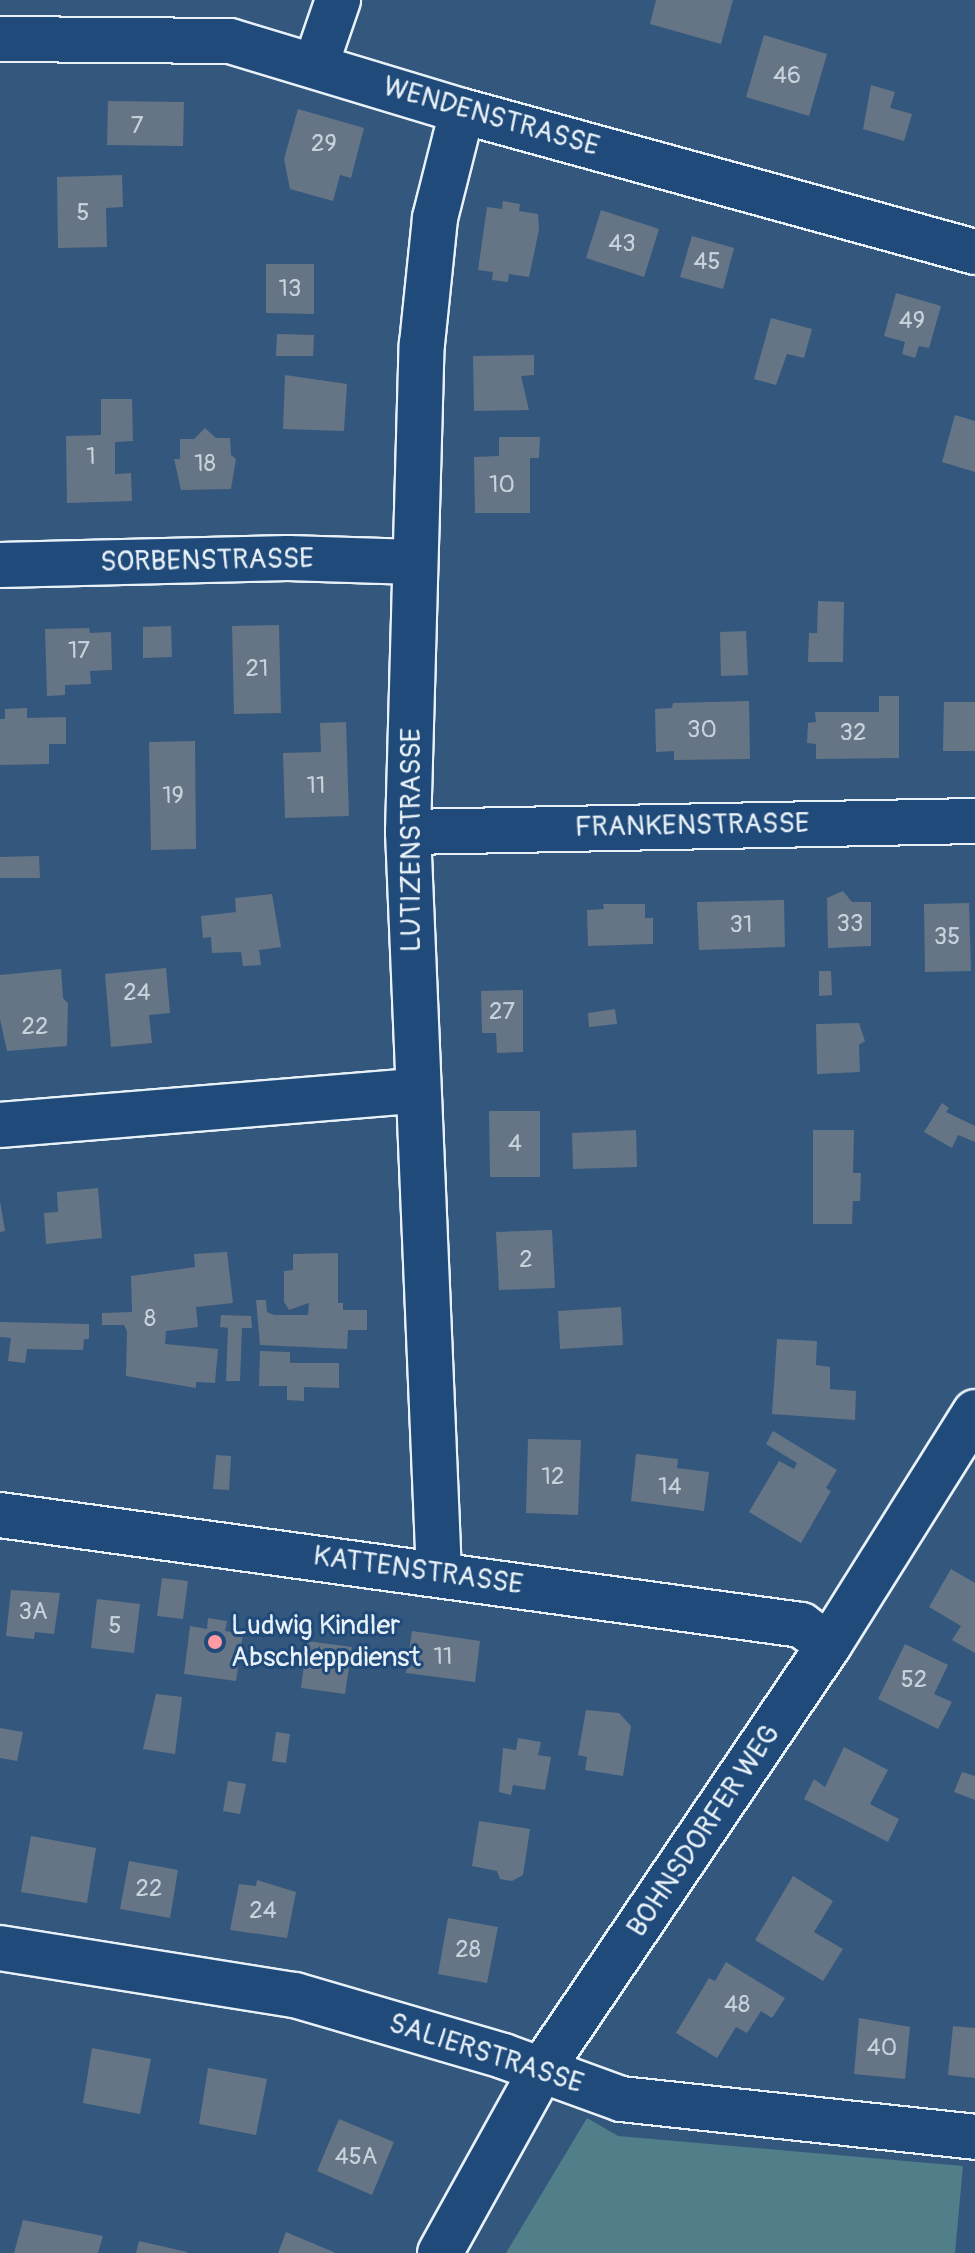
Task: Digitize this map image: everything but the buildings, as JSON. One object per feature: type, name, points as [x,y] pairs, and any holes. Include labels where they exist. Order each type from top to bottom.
[{"type":"street","points":[[316,64],[338,0]]},
{"type":"street","name":"WENDENSTRASSE","points":[[0,39],[230,41],[316,64],[462,111],[975,252]]},
{"type":"street","name":"LUTIZENSTRASSE","points":[[439,1574],[408,832],[422,344],[433,234],[462,111]]},
{"type":"street","name":"SORBENSTRASSE","points":[[0,565],[288,558],[415,562]]},
{"type":"street","name":"FRANKENSTRASSE","points":[[408,832],[975,821]]},
{"type":"street","points":[[0,1125],[417,1091]]},
{"type":"street","name":"BOHNSDORFER WEG","points":[[440,2253],[542,2069],[829,1645],[975,1412]]},
{"type":"street","name":"KATTENSTRASSE","points":[[0,1515],[801,1625],[829,1645]]},
{"type":"street","name":"SALIERSTRASSE","points":[[0,1948],[295,1995],[542,2069],[621,2099],[975,2137]]},
{"type":"green space","points":[[587,2118],[618,2136],[963,2166],[955,2253],[506,2253]]},
{"type":"place","name":"Ludwig Kindler Abschleppdienst","points":[[215,1642]]}]
